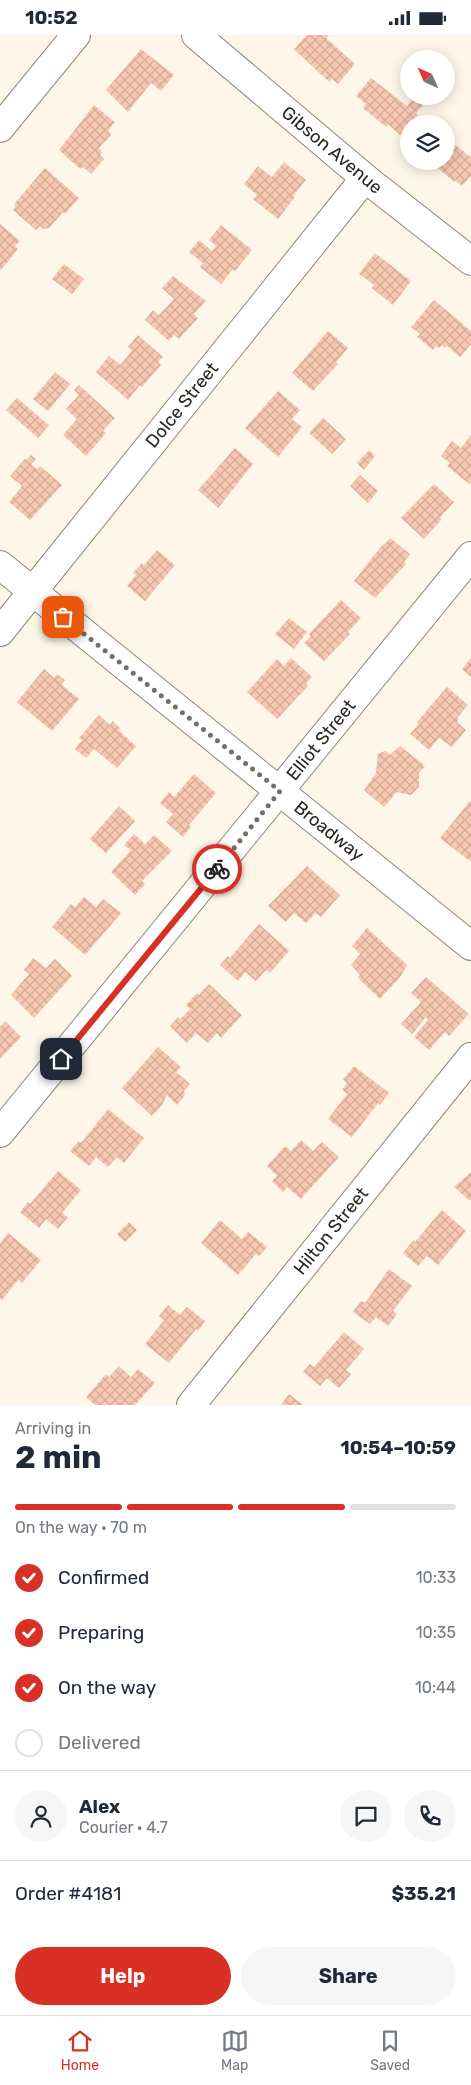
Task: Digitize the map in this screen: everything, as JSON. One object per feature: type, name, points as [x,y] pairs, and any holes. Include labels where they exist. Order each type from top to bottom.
[{"type":"street","points":[[0,128],[76,35]]},
{"type":"street","name":"Gibson Avenue","points":[[196,35],[365,178],[471,261]]},
{"type":"street","name":"Dolce Street","points":[[0,632],[365,178]]},
{"type":"street","name":"Elliot Street","points":[[0,1133],[471,556]]},
{"type":"street","name":"Broadway","points":[[0,565],[471,946]]},
{"type":"street","name":"Hilton Street","points":[[191,1405],[471,1057]]},
{"type":"building","points":[[307,35],[329,35],[326,38],[355,64],[338,84],[332,79],[329,82],[294,49]]},
{"type":"building","points":[[141,49],[174,75],[161,91],[151,83],[128,112],[106,90]]},
{"type":"building","points":[[371,78],[400,101],[400,105],[423,105],[416,113],[418,115],[400,115],[400,135],[388,124],[386,127],[363,108],[366,104],[356,96]]},
{"type":"building","points":[[94,105],[115,122],[108,131],[111,135],[99,148],[102,152],[100,155],[104,159],[91,174],[83,167],[80,169],[59,150]]},
{"type":"building","points":[[455,145],[471,157],[471,176],[462,186],[455,180],[454,182],[440,170],[455,170]]},
{"type":"building","points":[[284,162],[306,180],[278,219],[253,199],[257,195],[244,184],[258,166],[272,177]]},
{"type":"building","points":[[45,168],[79,198],[49,228],[43,229],[40,226],[36,230],[13,210],[15,203]]},
{"type":"building","points":[[0,224],[20,241],[15,246],[18,249],[0,271]]},
{"type":"building","points":[[221,225],[252,250],[235,271],[233,269],[221,284],[200,267],[203,263],[189,252],[199,240],[212,251],[216,246],[209,240]]},
{"type":"building","points":[[375,253],[411,281],[393,305],[372,288],[374,285],[359,274]]},
{"type":"building","points":[[64,264],[84,279],[72,294],[52,279]]},
{"type":"building","points":[[173,276],[206,301],[194,314],[198,318],[179,339],[174,335],[169,341],[145,320],[153,310],[159,315],[174,299],[162,288]]},
{"type":"building","points":[[434,300],[471,331],[471,344],[460,357],[447,346],[445,348],[442,345],[439,348],[436,346],[433,350],[417,337],[420,334],[411,327]]},
{"type":"building","points":[[328,331],[348,348],[336,362],[338,364],[313,391],[292,373]]},
{"type":"building","points":[[138,335],[163,357],[158,362],[161,365],[142,387],[140,385],[128,400],[96,372],[109,356],[120,365],[132,351],[128,347]]},
{"type":"building","points":[[55,372],[70,384],[48,411],[33,399]]},
{"type":"building","points":[[79,385],[115,418],[103,431],[106,433],[86,456],[63,435],[77,419],[66,409],[79,395],[74,390]]},
{"type":"building","points":[[278,391],[300,410],[292,419],[302,427],[278,457],[245,428]]},
{"type":"building","points":[[17,398],[49,425],[38,438],[6,410]]},
{"type":"building","points":[[323,418],[346,439],[332,454],[309,433]]},
{"type":"building","points":[[471,435],[471,482],[469,484],[447,466],[450,463],[441,456],[452,441],[461,448]]},
{"type":"building","points":[[235,448],[253,464],[218,508],[198,490]]},
{"type":"building","points":[[369,450],[375,456],[364,470],[357,463]]},
{"type":"building","points":[[31,455],[36,459],[31,464],[37,469],[40,466],[62,485],[30,520],[9,502],[22,486],[10,476]]},
{"type":"building","points":[[360,475],[378,491],[368,503],[350,486]]},
{"type":"building","points":[[434,484],[454,502],[424,539],[401,518]]},
{"type":"building","points":[[390,538],[410,554],[404,562],[406,564],[375,598],[354,581]]},
{"type":"building","points":[[157,550],[175,565],[145,601],[127,586],[136,575],[133,573],[142,563],[144,565]]},
{"type":"building","points":[[341,600],[361,618],[348,632],[350,634],[324,661],[304,643],[311,636],[309,634]]},
{"type":"building","points":[[289,618],[307,632],[294,649],[275,634]]},
{"type":"building","points":[[291,658],[312,677],[306,683],[308,686],[277,719],[247,692],[277,659],[284,666]]},
{"type":"building","points":[[471,658],[471,677],[462,669]]},
{"type":"building","points":[[44,669],[54,678],[57,674],[65,680],[61,684],[79,699],[52,731],[17,702]]},
{"type":"building","points":[[447,687],[468,705],[457,718],[459,720],[457,722],[466,730],[452,747],[439,738],[429,750],[410,734],[419,724],[417,722]]},
{"type":"building","points":[[99,715],[110,725],[113,721],[120,728],[119,731],[136,746],[117,768],[94,749],[86,758],[75,749],[82,740],[79,738]]},
{"type":"building","points":[[400,746],[425,766],[419,773],[419,787],[411,795],[397,792],[384,807],[364,790],[376,773],[378,754],[385,751],[390,755]]},
{"type":"building","points":[[194,774],[216,793],[189,825],[191,827],[183,837],[166,822],[173,814],[160,803],[169,792],[174,797]]},
{"type":"building","points":[[471,800],[471,862],[440,838]]},
{"type":"building","points":[[119,806],[135,821],[106,853],[90,839]]},
{"type":"building","points":[[134,834],[145,844],[154,835],[172,851],[142,881],[145,884],[135,895],[111,872],[131,850],[124,845]]},
{"type":"building","points":[[307,866],[340,895],[321,917],[316,913],[306,923],[294,913],[286,922],[268,906]]},
{"type":"building","points":[[84,897],[96,907],[103,899],[121,913],[85,955],[52,927],[71,904],[75,907]]},
{"type":"building","points":[[259,924],[289,951],[270,973],[266,970],[256,981],[245,972],[238,981],[220,965],[228,956],[230,958]]},
{"type":"building","points":[[367,928],[407,965],[400,977],[380,999],[358,978],[360,975],[351,965],[360,954],[352,946]]},
{"type":"building","points":[[33,958],[46,968],[55,959],[72,976],[34,1018],[11,995],[29,974],[24,970]]},
{"type":"building","points":[[426,977],[469,1014],[449,1036],[445,1032],[429,1050],[414,1037],[428,1020],[426,1017],[412,1034],[401,1024],[421,1002],[411,993]]},
{"type":"building","points":[[209,984],[242,1015],[221,1038],[217,1033],[208,1043],[196,1033],[187,1043],[170,1026],[178,1017],[180,1019],[190,1009],[186,1005]]},
{"type":"building","points":[[5,1021],[21,1037],[0,1059],[0,1027]]},
{"type":"building","points":[[158,1047],[181,1067],[176,1072],[190,1084],[184,1091],[185,1095],[177,1105],[167,1095],[162,1105],[152,1116],[122,1088]]},
{"type":"building","points":[[354,1066],[389,1093],[380,1105],[378,1103],[352,1137],[328,1119],[347,1094],[342,1090],[347,1083],[343,1079]]},
{"type":"building","points":[[108,1109],[144,1138],[124,1163],[117,1157],[108,1167],[96,1157],[89,1166],[70,1151],[78,1142],[82,1142]]},
{"type":"building","points":[[301,1140],[313,1151],[322,1142],[339,1157],[301,1199],[287,1187],[283,1192],[272,1181],[277,1176],[267,1166],[285,1146],[291,1151]]},
{"type":"building","points":[[58,1171],[81,1190],[62,1213],[68,1217],[58,1229],[46,1219],[39,1228],[20,1212],[28,1202],[30,1204]]},
{"type":"building","points":[[471,1172],[471,1200],[469,1200],[454,1187]]},
{"type":"building","points":[[442,1210],[466,1231],[438,1265],[427,1256],[418,1266],[403,1253]]},
{"type":"building","points":[[220,1220],[242,1239],[248,1232],[267,1247],[259,1256],[256,1254],[238,1275],[201,1243]]},
{"type":"building","points":[[129,1222],[137,1230],[125,1242],[117,1234]]},
{"type":"building","points":[[8,1233],[41,1260],[22,1283],[18,1280],[2,1300],[0,1299],[0,1244]]},
{"type":"building","points":[[389,1269],[412,1286],[393,1311],[397,1314],[388,1326],[376,1317],[370,1324],[353,1312],[361,1301],[365,1303]]},
{"type":"building","points":[[168,1305],[180,1315],[187,1307],[205,1321],[198,1331],[196,1329],[169,1363],[145,1344],[164,1320],[159,1316]]},
{"type":"building","points":[[344,1332],[364,1349],[346,1370],[351,1374],[339,1388],[327,1378],[320,1386],[303,1372],[310,1364],[314,1367]]},
{"type":"building","points":[[119,1366],[131,1377],[138,1369],[155,1383],[135,1405],[95,1405],[86,1397],[106,1374],[109,1377]]},
{"type":"building","points":[[289,1394],[303,1405],[281,1405]]},
{"type":"way so far","points":[[63,617],[280,791],[217,869]]},
{"type":"route","points":[[61,1059],[217,869]]}]
